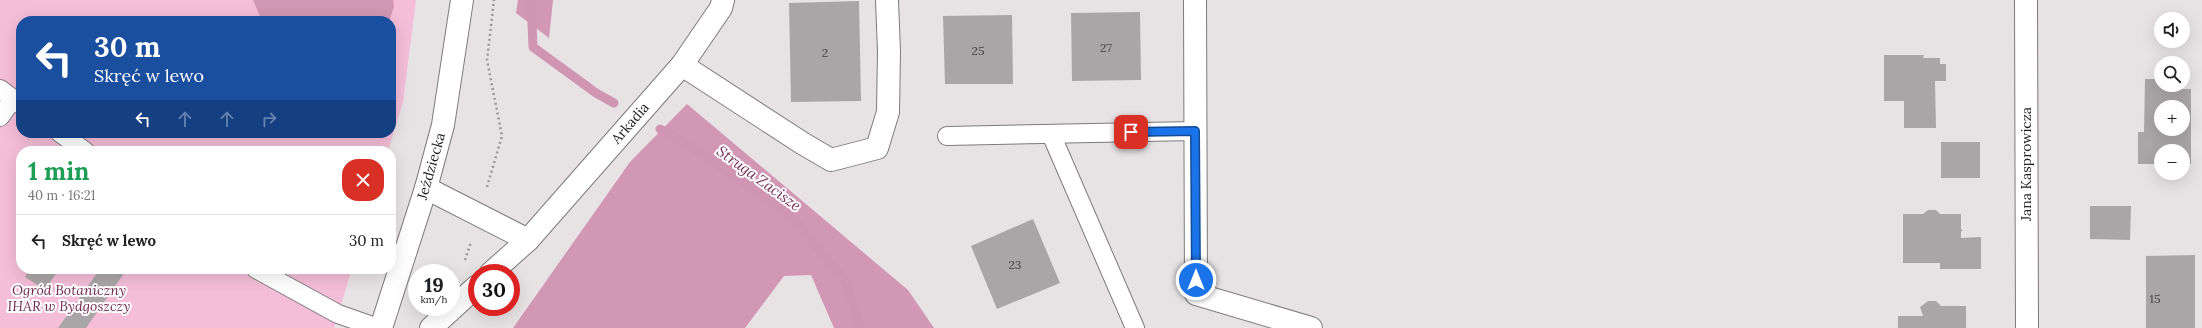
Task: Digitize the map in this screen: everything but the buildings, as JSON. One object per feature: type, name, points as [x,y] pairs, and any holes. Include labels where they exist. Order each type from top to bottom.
[{"type":"street","name":"Jeździecka","points":[[381,328],[426,188],[443,125],[462,0]]},
{"type":"street","name":"Arkadia","points":[[501,264],[528,240],[682,65],[721,8],[723,0]]},
{"type":"street","points":[[682,65],[802,143],[831,160],[877,148],[888,112],[889,52],[887,0]]},
{"type":"street","points":[[1195,0],[1196,294],[1311,328]]},
{"type":"street","name":"Jana Kasprowicza","points":[[2026,0],[2027,328]]},
{"type":"street","points":[[426,188],[528,240]]},
{"type":"street","points":[[431,328],[468,294]]},
{"type":"lane","points":[[0,117],[11,97]]},
{"type":"lane","points":[[947,136],[1195,131]]},
{"type":"lane","points":[[1051,134],[1135,328]]},
{"type":"lane","points":[[67,138],[77,146]]},
{"type":"lane","points":[[265,274],[338,314],[378,328]]},
{"type":"path","points":[[465,261],[502,136],[487,60],[494,0]]},
{"type":"green space","name":"Ogród Botaniczny IHAR w Bydgoszczy","points":[[0,0],[416,0],[403,102],[396,125],[396,16],[16,16],[16,138],[392,138],[390,146],[16,146],[16,274],[350,274],[334,328],[0,328]]},
{"type":"shaded area","points":[[253,0],[393,0],[394,7],[391,16],[260,16]]},
{"type":"shaded area","points":[[518,0],[553,0],[549,38],[516,13]]},
{"type":"shaded area","points":[[687,104],[908,290],[934,328],[834,328],[811,275],[784,276],[745,328],[513,328],[630,162]]},
{"type":"waterway","name":"Struga Zacisze","points":[[531,0],[533,47],[596,93],[614,103]]},
{"type":"waterway","name":"Struga Zacisze","points":[[660,129],[698,151],[790,215],[846,282],[861,328]]},
{"type":"route","points":[[1131,132],[1195,131],[1196,280]]}]
